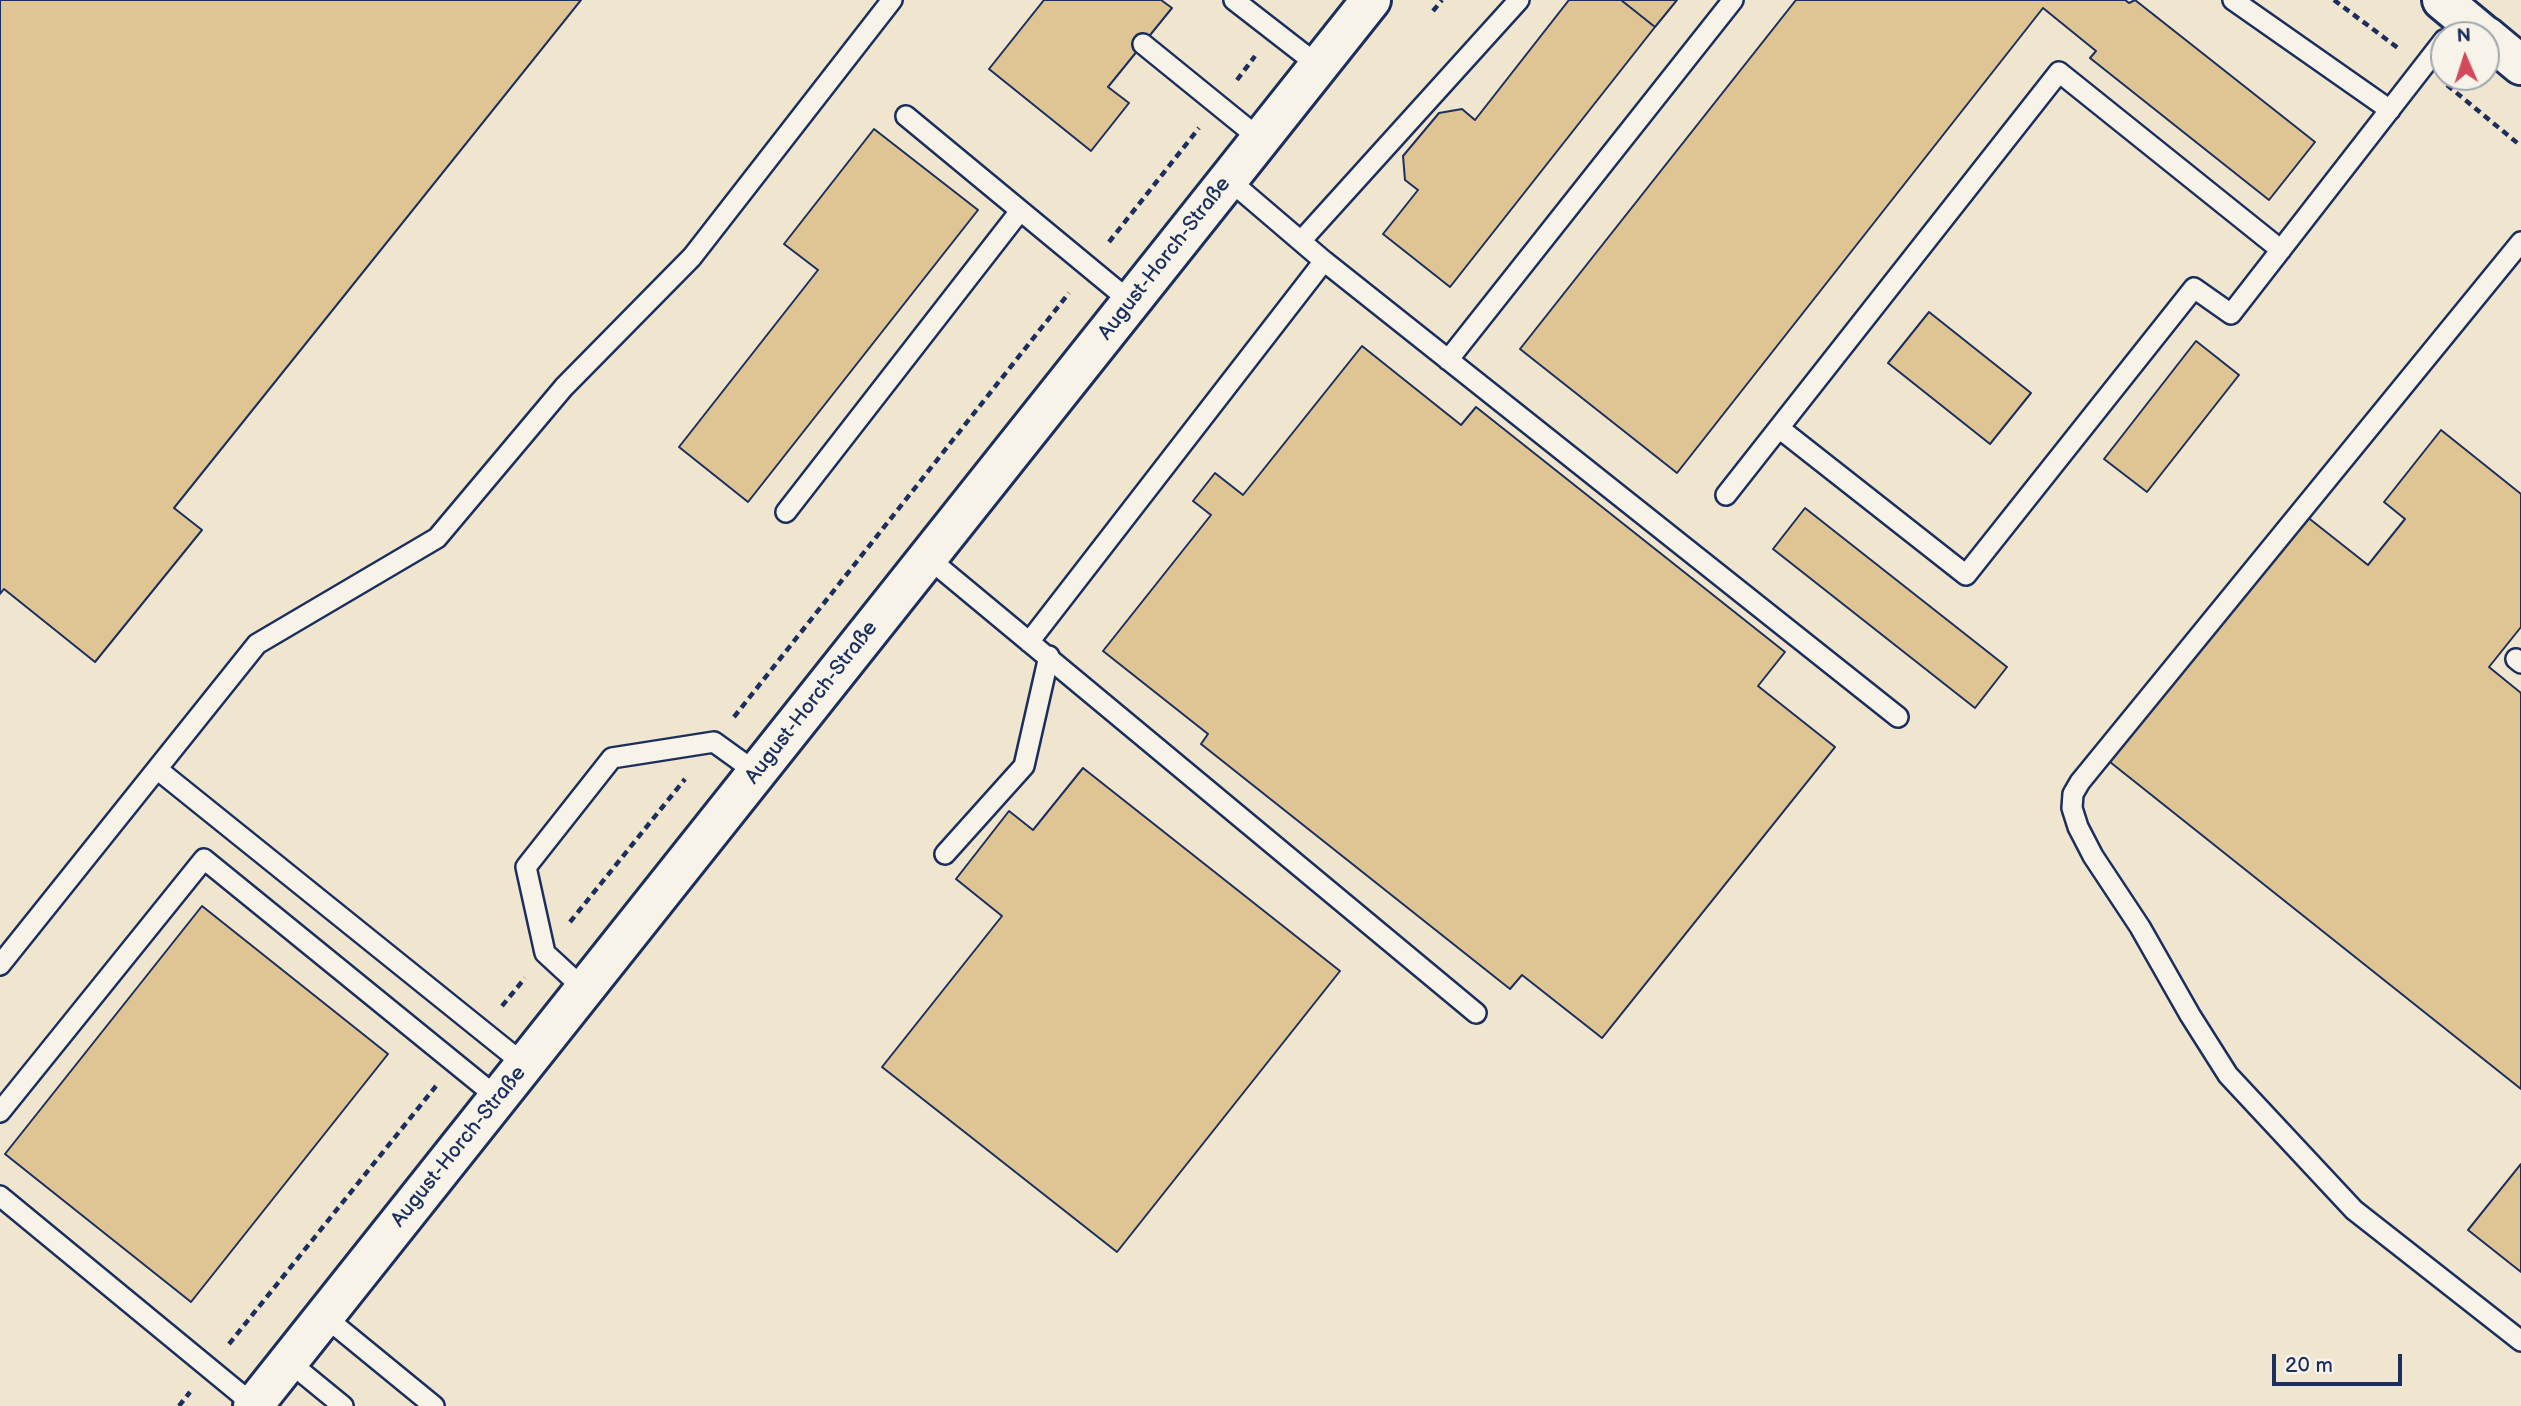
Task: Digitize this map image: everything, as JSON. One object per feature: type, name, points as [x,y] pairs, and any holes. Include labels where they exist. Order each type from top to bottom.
[{"type":"main road","name":"August-Horch-Straße","points":[[253,1405],[1371,0]]},
{"type":"main road","points":[[2500,52],[2521,65]]},
{"type":"lane","points":[[0,965],[257,644],[437,538],[564,387],[692,257],[892,0]]},
{"type":"lane","points":[[1234,0],[1319,66]]},
{"type":"lane","points":[[1301,241],[1519,0]]},
{"type":"lane","points":[[1448,360],[1732,0]]},
{"type":"lane","points":[[2234,0],[2390,110]]},
{"type":"lane","points":[[1143,44],[1260,139]]},
{"type":"lane","points":[[1779,428],[1966,575],[2193,288],[2231,314],[2390,110],[2430,63]]},
{"type":"lane","points":[[1726,495],[2059,72],[2281,250]]},
{"type":"lane","points":[[906,116],[1131,302]]},
{"type":"lane","points":[[1228,179],[1324,261],[1898,717]]},
{"type":"lane","points":[[786,512],[1020,211]]},
{"type":"lane","points":[[2521,242],[2080,782],[2073,794],[2072,808],[2078,827],[2093,856],[2140,927],[2228,1075],[2354,1210],[2521,1341]]},
{"type":"lane","points":[[1029,642],[1324,261]]},
{"type":"lane","points":[[928,557],[1476,1013]]},
{"type":"lane","points":[[945,854],[1024,766],[1049,656]]},
{"type":"lane","points":[[584,989],[545,953],[526,867],[612,758],[714,742],[757,773]]},
{"type":"lane","points":[[157,769],[525,1065]]},
{"type":"lane","points":[[0,1112],[204,859],[498,1098]]},
{"type":"lane","points":[[0,1196],[253,1405]]},
{"type":"lane","points":[[324,1316],[434,1406]]},
{"type":"lane","points":[[288,1361],[343,1406]]},
{"type":"path","points":[[1433,11],[1442,0]]},
{"type":"path","points":[[482,1031],[1275,32]]},
{"type":"path","points":[[178,1406],[455,1063]]},
{"type":"shaded area","points":[[0,0],[2521,0],[2521,1406],[0,1406]]},
{"type":"building","points":[[0,0],[581,0],[174,508],[202,530],[95,662],[4,589],[0,594]]},
{"type":"building","points":[[1044,0],[1161,0],[1172,8],[1108,87],[1129,103],[1091,151],[989,69]]},
{"type":"building","points":[[1569,0],[1621,0],[1655,27],[1450,287],[1383,234],[1418,190],[1405,180],[1403,156],[1439,113],[1462,109],[1475,120]]},
{"type":"building","points":[[1621,0],[1677,0],[1655,27]]},
{"type":"building","points":[[1796,0],[2125,0],[2129,3],[2135,0],[2315,142],[2269,200],[2090,58],[2096,51],[2043,8],[1677,473],[1520,349]]},
{"type":"building","points":[[874,129],[978,210],[748,502],[679,447],[818,270],[784,244]]},
{"type":"building","points":[[1929,312],[2031,393],[1990,444],[1888,363]]},
{"type":"building","points":[[2196,341],[2239,375],[2147,492],[2104,459]]},
{"type":"building","points":[[1362,346],[1461,425],[1476,407],[1785,652],[1758,686],[1835,747],[1602,1038],[1522,975],[1510,989],[1201,744],[1208,734],[1103,651],[1211,515],[1193,501],[1215,473],[1243,495]]},
{"type":"building","points":[[2441,430],[2521,494],[2521,627],[2489,667],[2521,693],[2521,1089],[2110,762],[2306,516],[2368,565],[2405,519],[2384,502]]},
{"type":"building","points":[[1805,508],[2007,667],[1975,708],[1773,549]]},
{"type":"building","points":[[1083,768],[1340,971],[1117,1252],[882,1067],[1002,916],[956,879],[1009,811],[1033,830]]},
{"type":"building","points":[[202,906],[388,1054],[191,1302],[5,1154]]},
{"type":"building","points":[[2521,1164],[2521,1272],[2468,1230]]}]
